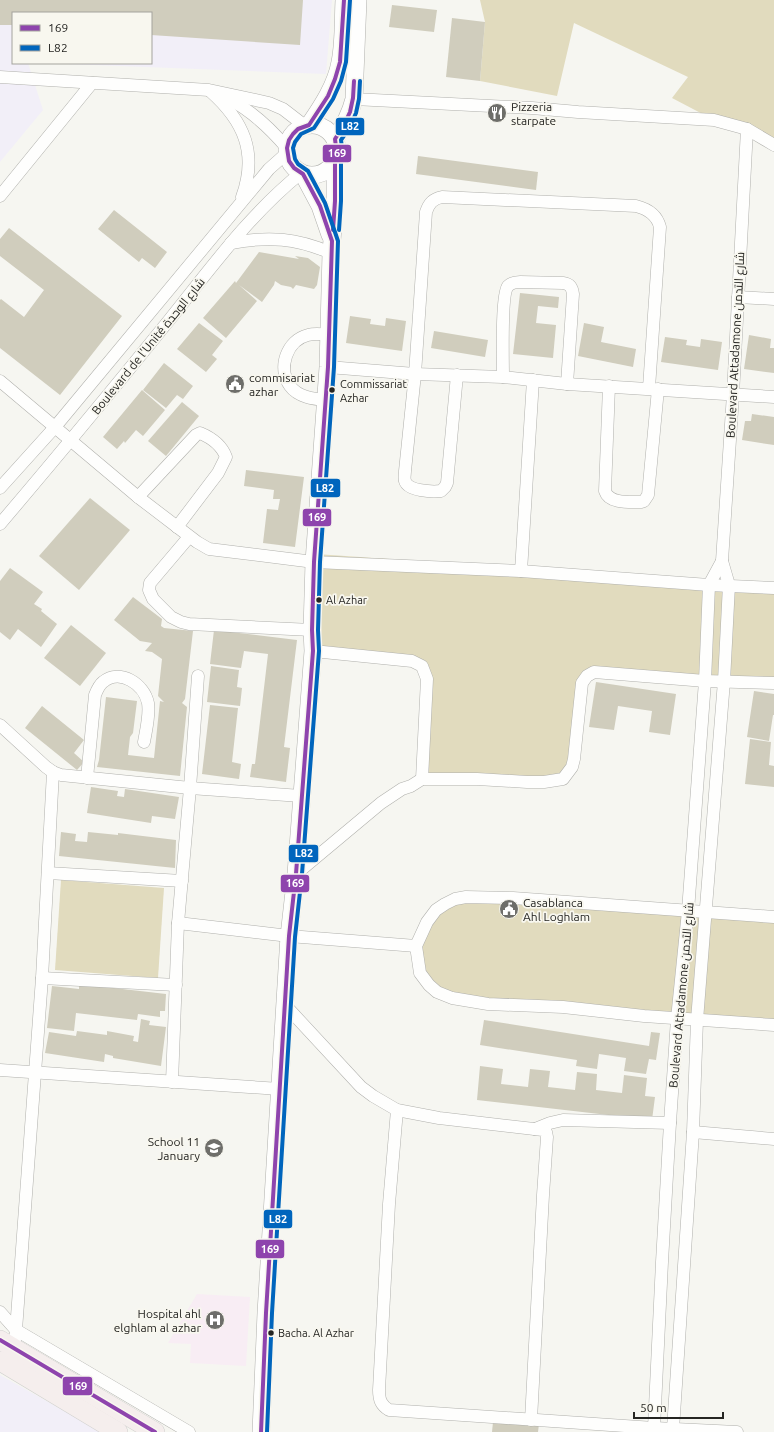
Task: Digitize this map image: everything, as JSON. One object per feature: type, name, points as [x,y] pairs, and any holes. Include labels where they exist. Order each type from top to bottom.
[{"type":"main road","points":[[307,126],[328,96],[337,73],[340,62],[344,0]]},
{"type":"main road","points":[[335,139],[344,127],[350,114],[354,99],[358,0]]},
{"type":"main road","points":[[261,1432],[266,1313],[285,1005],[313,651],[312,630],[314,562],[328,367],[331,247],[336,201],[335,162],[338,147],[330,132],[316,125],[307,126],[298,129],[289,140],[287,150],[289,161],[294,168],[302,174],[320,206],[331,247]]},
{"type":"main road","points":[[302,174],[313,176],[325,173],[335,162]]},
{"type":"main road","points":[[6,1352],[118,1432]]},
{"type":"main road","points":[[6,1352],[154,1432]]},
{"type":"street","points":[[0,77],[214,91],[269,103],[283,108],[307,126]]},
{"type":"street","points":[[0,196],[92,83]]},
{"type":"street","points":[[214,91],[237,103],[256,116],[272,131],[287,150]]},
{"type":"street","points":[[214,91],[226,104],[238,122],[246,142],[249,163],[247,184],[240,204]]},
{"type":"street","points":[[354,99],[532,108],[714,120],[747,129],[774,144]]},
{"type":"street","name":"Boulevard Attadamone شارع التدمن","points":[[672,1430],[693,1132],[697,1020],[724,681],[729,585],[722,561],[747,129]]},
{"type":"street","name":"Boulevard de l'Unité شارع الوحدة","points":[[0,488],[55,427],[269,169],[287,150]]},
{"type":"street","name":"Boulevard de l'Unité شارع الوحدة","points":[[0,524],[72,440],[231,243],[278,192],[302,174]]},
{"type":"street","points":[[456,375],[446,487],[441,491],[433,492],[413,487],[405,481],[406,455],[415,374],[426,212],[430,202],[442,196],[636,206],[644,208],[652,213],[656,217],[660,227],[654,389],[648,495],[644,501],[641,502],[616,501],[606,495],[609,386]]},
{"type":"street","points":[[231,243],[251,239],[272,238],[331,247]]},
{"type":"street","points":[[503,377],[505,293],[508,286],[514,282],[563,283],[571,286],[573,294],[567,384]]},
{"type":"street","points":[[738,297],[774,299]]},
{"type":"street","points":[[326,400],[306,398],[296,392],[290,386],[285,376],[284,366],[286,355],[291,346],[299,339],[308,335],[329,335]]},
{"type":"street","points":[[328,367],[415,374],[503,377],[567,384],[774,397]]},
{"type":"street","points":[[521,571],[533,380]]},
{"type":"street","points":[[0,381],[138,497],[176,527],[209,548],[314,562],[521,571],[709,585],[774,588]]},
{"type":"street","points":[[138,497],[196,435],[200,433],[214,441],[222,448],[226,457],[218,473],[176,527]]},
{"type":"street","points":[[190,537],[150,583],[149,590],[153,599],[172,617],[189,624],[312,630]]},
{"type":"street","name":"Boulevard Attadamone شارع التدمن","points":[[655,1430],[662,1262],[670,1123],[688,911],[705,681],[709,585],[722,561]]},
{"type":"street","points":[[313,651],[412,661],[422,666],[427,679],[422,779]]},
{"type":"street","points":[[296,874],[381,803],[402,789],[411,786],[422,779],[477,779],[544,782],[563,779],[572,767],[581,685],[587,676],[594,672],[705,681],[774,684]]},
{"type":"street","points":[[172,1082],[178,923],[198,676]]},
{"type":"street","points":[[87,778],[95,695],[100,686],[108,678],[122,677],[141,687],[148,703],[144,742]]},
{"type":"street","points":[[0,726],[53,772],[61,775],[190,788],[301,796]]},
{"type":"street","points":[[6,1352],[35,1073],[42,978],[53,772]]},
{"type":"street","points":[[48,873],[182,881]]},
{"type":"street","points":[[774,917],[513,898],[466,898],[455,899],[436,910],[427,922],[416,946],[420,973],[429,985],[437,992],[452,998],[488,1004],[563,1007],[678,1019],[774,1025]]},
{"type":"street","points":[[178,923],[290,936],[416,946]]},
{"type":"street","points":[[42,978],[176,985]]},
{"type":"street","points":[[285,1005],[362,1087],[373,1096],[397,1110],[439,1118],[535,1129],[546,1132],[547,1137],[542,1195],[531,1420]]},
{"type":"street","points":[[0,1070],[280,1089]]},
{"type":"street","points":[[397,1110],[389,1204],[379,1390],[381,1403],[389,1410],[531,1420],[554,1426],[737,1432]]},
{"type":"street","points":[[535,1129],[562,1120],[670,1123]]},
{"type":"street","points":[[693,1132],[774,1138]]},
{"type":"street","points":[[0,1312],[6,1352]]},
{"type":"street","points":[[6,1352],[189,1432]]},
{"type":"shaded area","points":[[0,0],[332,0],[326,74],[67,64],[152,64],[152,12],[12,12],[12,64],[28,64],[43,110],[0,162]]},
{"type":"shaded area","points":[[480,0],[774,0],[774,140],[714,120],[672,98],[688,77],[574,23],[557,96],[480,81],[485,22]]},
{"type":"shaded area","points":[[316,554],[521,568],[729,585],[774,587],[774,686],[591,671],[563,779],[422,779],[423,660],[309,648]]},
{"type":"shaded area","points":[[61,880],[164,888],[158,978],[55,970]]},
{"type":"shaded area","points":[[480,899],[774,918],[774,1024],[460,1002],[434,989],[420,969],[414,945],[426,918],[453,901]]},
{"type":"shaded area","name":"Hospital ahl elghlam al azhar","points":[[197,1294],[250,1297],[246,1366],[190,1363],[191,1344],[168,1343]]},
{"type":"shaded area","points":[[0,1375],[102,1432],[0,1432]]},
{"type":"building","points":[[0,0],[303,0],[300,45],[152,35],[152,12],[12,12],[12,25],[0,25]]},
{"type":"building","points":[[392,5],[437,10],[434,32],[389,27]]},
{"type":"building","points":[[452,18],[485,22],[480,81],[446,77]]},
{"type":"building","points":[[418,156],[538,172],[536,190],[416,174]]},
{"type":"building","points":[[114,210],[167,252],[155,268],[142,258],[139,262],[98,229]]},
{"type":"building","points":[[9,228],[122,316],[60,395],[0,348],[0,300],[1,299],[24,317],[44,290],[0,256],[0,239]]},
{"type":"building","points":[[259,252],[299,259],[295,256],[308,258],[320,267],[317,285],[314,289],[296,285],[293,289],[291,287],[281,285],[275,281],[274,285],[262,302],[239,285],[257,301],[226,338],[203,318],[235,281],[236,283]]},
{"type":"building","points":[[520,293],[559,297],[558,308],[538,306],[536,323],[556,325],[553,358],[513,354]]},
{"type":"building","points":[[350,316],[371,319],[370,324],[385,326],[386,318],[406,321],[402,351],[346,343]]},
{"type":"building","points":[[199,323],[223,341],[212,355],[217,359],[206,372],[177,349]]},
{"type":"building","points":[[584,323],[604,327],[601,342],[636,349],[633,367],[578,356]]},
{"type":"building","points":[[434,331],[488,340],[485,357],[431,348]]},
{"type":"building","points":[[749,335],[771,339],[770,348],[774,348],[774,373],[744,369]]},
{"type":"building","points":[[665,337],[687,340],[686,345],[700,347],[701,339],[722,342],[718,370],[661,362]]},
{"type":"building","points":[[164,363],[193,386],[183,399],[177,395],[166,408],[143,390]]},
{"type":"building","points":[[142,390],[165,410],[143,436],[136,430],[125,443],[124,441],[117,449],[103,437]]},
{"type":"building","points":[[182,402],[199,416],[166,456],[148,441]]},
{"type":"building","points":[[752,414],[774,417],[774,445],[742,440],[745,421],[751,421]]},
{"type":"building","points":[[246,470],[304,477],[295,547],[263,543],[267,509],[278,510],[280,499],[273,499],[274,490],[244,486]]},
{"type":"building","points":[[90,498],[130,530],[79,590],[39,556]]},
{"type":"building","points":[[10,568],[43,592],[34,604],[42,609],[41,611],[57,624],[41,647],[18,629],[10,640],[0,632],[0,581]]},
{"type":"building","points":[[133,597],[162,619],[161,626],[164,628],[193,631],[185,699],[182,703],[187,707],[180,776],[97,767],[106,697],[137,701],[133,733],[130,737],[128,755],[154,758],[160,701],[164,702],[158,696],[162,659],[152,652],[145,651],[152,643],[140,641],[114,620]]},
{"type":"building","points":[[71,625],[106,653],[80,686],[44,658]]},
{"type":"building","points":[[214,630],[297,640],[284,747],[290,748],[286,782],[250,777],[252,764],[255,764],[268,654],[244,651],[241,668],[210,664]]},
{"type":"building","points":[[211,666],[239,670],[237,687],[242,688],[240,706],[207,702]]},
{"type":"building","points":[[596,682],[676,694],[670,735],[649,732],[652,711],[618,706],[614,730],[589,727]]},
{"type":"building","points":[[754,691],[774,694],[774,715],[769,741],[747,737]]},
{"type":"building","points":[[210,705],[238,708],[232,762],[241,764],[239,779],[202,774]]},
{"type":"building","points":[[42,706],[84,740],[74,753],[84,762],[77,770],[25,728]]},
{"type":"building","points":[[750,739],[771,742],[769,765],[774,766],[774,787],[745,784]]},
{"type":"building","points":[[91,787],[118,791],[117,796],[124,797],[125,789],[179,797],[175,819],[152,816],[151,823],[87,813]]},
{"type":"building","points":[[61,832],[76,834],[75,841],[87,842],[88,832],[118,835],[118,833],[176,840],[175,868],[59,856]]},
{"type":"building","points":[[79,984],[166,994],[165,1011],[160,1011],[160,1017],[138,1014],[137,1020],[76,1013],[74,1031],[47,1028],[52,986],[79,989]]},
{"type":"building","points":[[141,1019],[150,1021],[149,1025],[166,1027],[161,1066],[113,1058],[113,1056],[105,1054],[104,1062],[45,1053],[49,1032],[76,1036],[77,1031],[107,1035],[107,1031],[134,1036],[133,1041],[138,1042]]},
{"type":"building","points":[[484,1020],[649,1046],[651,1032],[660,1033],[656,1060],[649,1059],[646,1074],[624,1071],[626,1058],[599,1054],[597,1069],[576,1066],[577,1060],[480,1045]]},
{"type":"building","points":[[480,1066],[503,1069],[501,1084],[528,1087],[530,1069],[550,1071],[548,1087],[575,1090],[577,1072],[597,1074],[596,1090],[622,1093],[624,1075],[647,1078],[645,1096],[655,1097],[652,1120],[477,1100]]},
{"type":"building","points":[[493,1422],[539,1424],[538,1432],[492,1432]]},
{"type":"transit line","name":"169","points":[[261,1432],[266,1313],[289,936],[296,874],[313,651],[312,630],[314,562],[328,367],[332,241],[320,206],[303,174],[294,168],[289,161],[287,148],[289,140],[293,134],[298,129],[309,125],[328,96],[335,79],[340,62],[344,0]]},
{"type":"transit line","name":"L82","points":[[267,1432],[272,1313],[295,937],[302,874],[319,651],[318,630],[320,562],[334,367],[338,241],[325,203],[308,171],[298,164],[295,159],[293,148],[295,142],[301,134],[314,128],[333,99],[341,81],[346,62],[350,0]]},
{"type":"transit line","name":"169","points":[[333,230],[335,162],[337,155],[335,139],[350,112],[354,81]]},
{"type":"transit line","name":"L82","points":[[339,230],[341,163],[343,155],[341,140],[350,127],[356,113],[359,99],[360,81]]},
{"type":"transit line","name":"169","points":[[0,1340],[155,1432]]},
{"type":"place","name":"Pizzeria starpate","points":[[497,113]]},
{"type":"place","name":"commisariat azhar","points":[[235,384]]},
{"type":"place","name":"Commissariat Azhar","points":[[332,390]]},
{"type":"place","name":"Al Azhar","points":[[319,600]]},
{"type":"place","name":"Casablanca Ahl Loghlam","points":[[509,909]]},
{"type":"place","name":"School 11 January","points":[[214,1148]]},
{"type":"place","name":"Hospital ahl elghlam al azhar","points":[[215,1320]]},
{"type":"place","name":"Bacha. Al Azhar","points":[[271,1333]]}]
